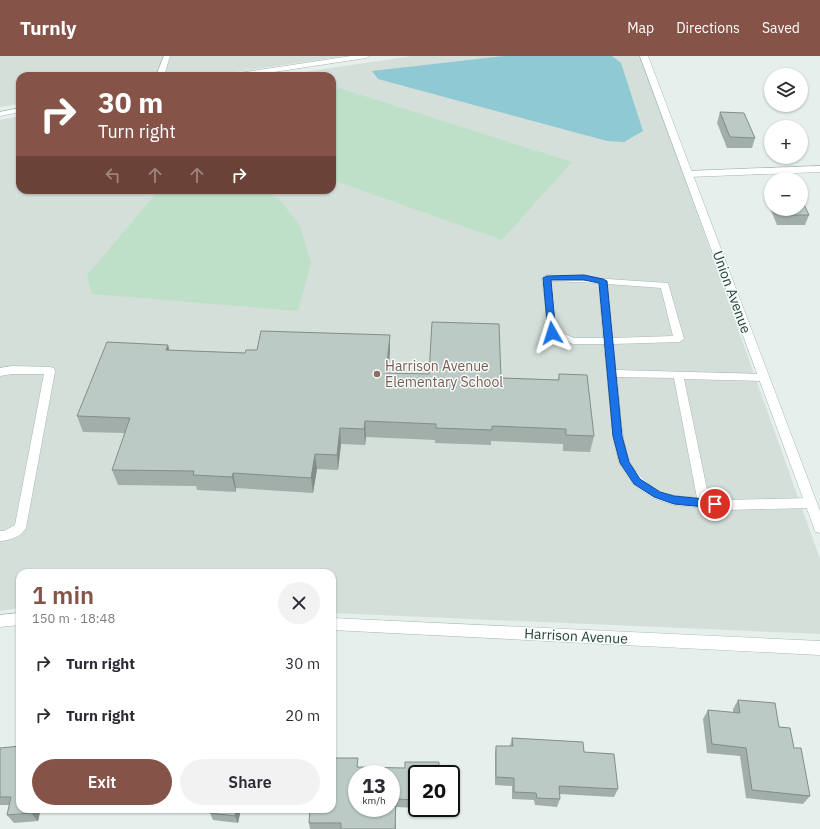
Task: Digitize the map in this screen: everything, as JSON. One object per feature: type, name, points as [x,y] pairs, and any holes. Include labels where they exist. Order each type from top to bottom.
[{"type":"street","points":[[260,72],[366,56]]},
{"type":"street","name":"Union Avenue","points":[[644,56],[820,528]]},
{"type":"street","points":[[0,114],[16,111]]},
{"type":"street","points":[[688,174],[820,169]]},
{"type":"street","points":[[0,621],[16,619]]},
{"type":"street","name":"Harrison Avenue","points":[[336,624],[820,648]]},
{"type":"lane","points":[[161,72],[167,56]]},
{"type":"lane","points":[[547,278],[584,278],[603,281],[665,285],[679,339],[609,342],[573,341],[552,333],[547,278]]},
{"type":"lane","points":[[603,281],[618,436],[625,463],[637,481],[657,495],[674,500],[727,505],[811,503]]},
{"type":"lane","points":[[0,372],[12,370],[50,371],[20,528],[6,536],[0,536]]},
{"type":"lane","points":[[611,373],[764,377]]},
{"type":"lane","points":[[678,375],[704,503]]},
{"type":"shaded area","points":[[0,56],[344,56],[236,72],[16,72],[16,105],[0,107]]},
{"type":"shaded area","name":"Harrison Avenue Elementary School","points":[[412,56],[641,56],[820,559],[820,634],[336,613],[336,569],[16,569],[16,609],[0,611],[0,120],[16,117],[16,194],[336,194],[336,72],[304,72]]},
{"type":"green space","points":[[339,88],[572,162],[502,240],[336,181],[336,91]]},
{"type":"green space","points":[[156,194],[269,194],[280,200],[300,226],[311,263],[298,311],[92,294],[87,275]]},
{"type":"water","points":[[504,56],[612,56],[621,63],[643,131],[624,142],[607,141],[378,79],[372,71]]},
{"type":"building","points":[[720,112],[744,113],[755,138],[730,137]]},
{"type":"building","name":"Harrison Avenue Elementary School","points":[[432,322],[499,324],[501,378],[559,380],[559,374],[587,375],[594,436],[566,435],[566,429],[492,426],[492,430],[436,428],[436,424],[365,421],[364,429],[340,428],[337,455],[315,454],[311,478],[233,473],[232,477],[193,475],[194,471],[112,470],[130,418],[77,416],[107,342],[168,345],[166,350],[245,353],[246,350],[257,350],[261,331],[390,335],[386,373],[429,374]]},
{"type":"building","points":[[738,700],[775,703],[779,727],[790,728],[794,748],[801,748],[810,796],[752,790],[746,748],[712,744],[708,710],[740,713]]},
{"type":"building","points":[[512,738],[583,742],[584,752],[614,754],[618,789],[559,786],[560,799],[537,798],[536,793],[514,792],[514,778],[496,777],[496,746],[513,746]]},
{"type":"building","points":[[16,746],[16,813],[31,813],[7,815],[11,797],[0,797],[0,748]]},
{"type":"building","points":[[336,758],[358,758],[357,765],[348,765],[348,817],[395,817],[395,829],[341,829],[341,823],[309,823],[310,813],[336,813]]},
{"type":"building","points":[[405,762],[439,762],[439,765],[408,765],[408,800],[400,799],[400,768],[405,768]]},
{"type":"building","points":[[210,813],[235,813],[235,816]]},
{"type":"place","name":"Harrison Avenue Elementary School","points":[[377,374]]},
{"type":"route","points":[[552,333],[547,278],[584,278],[603,281],[618,436],[625,463],[637,481],[657,495],[674,500],[715,504]]}]
